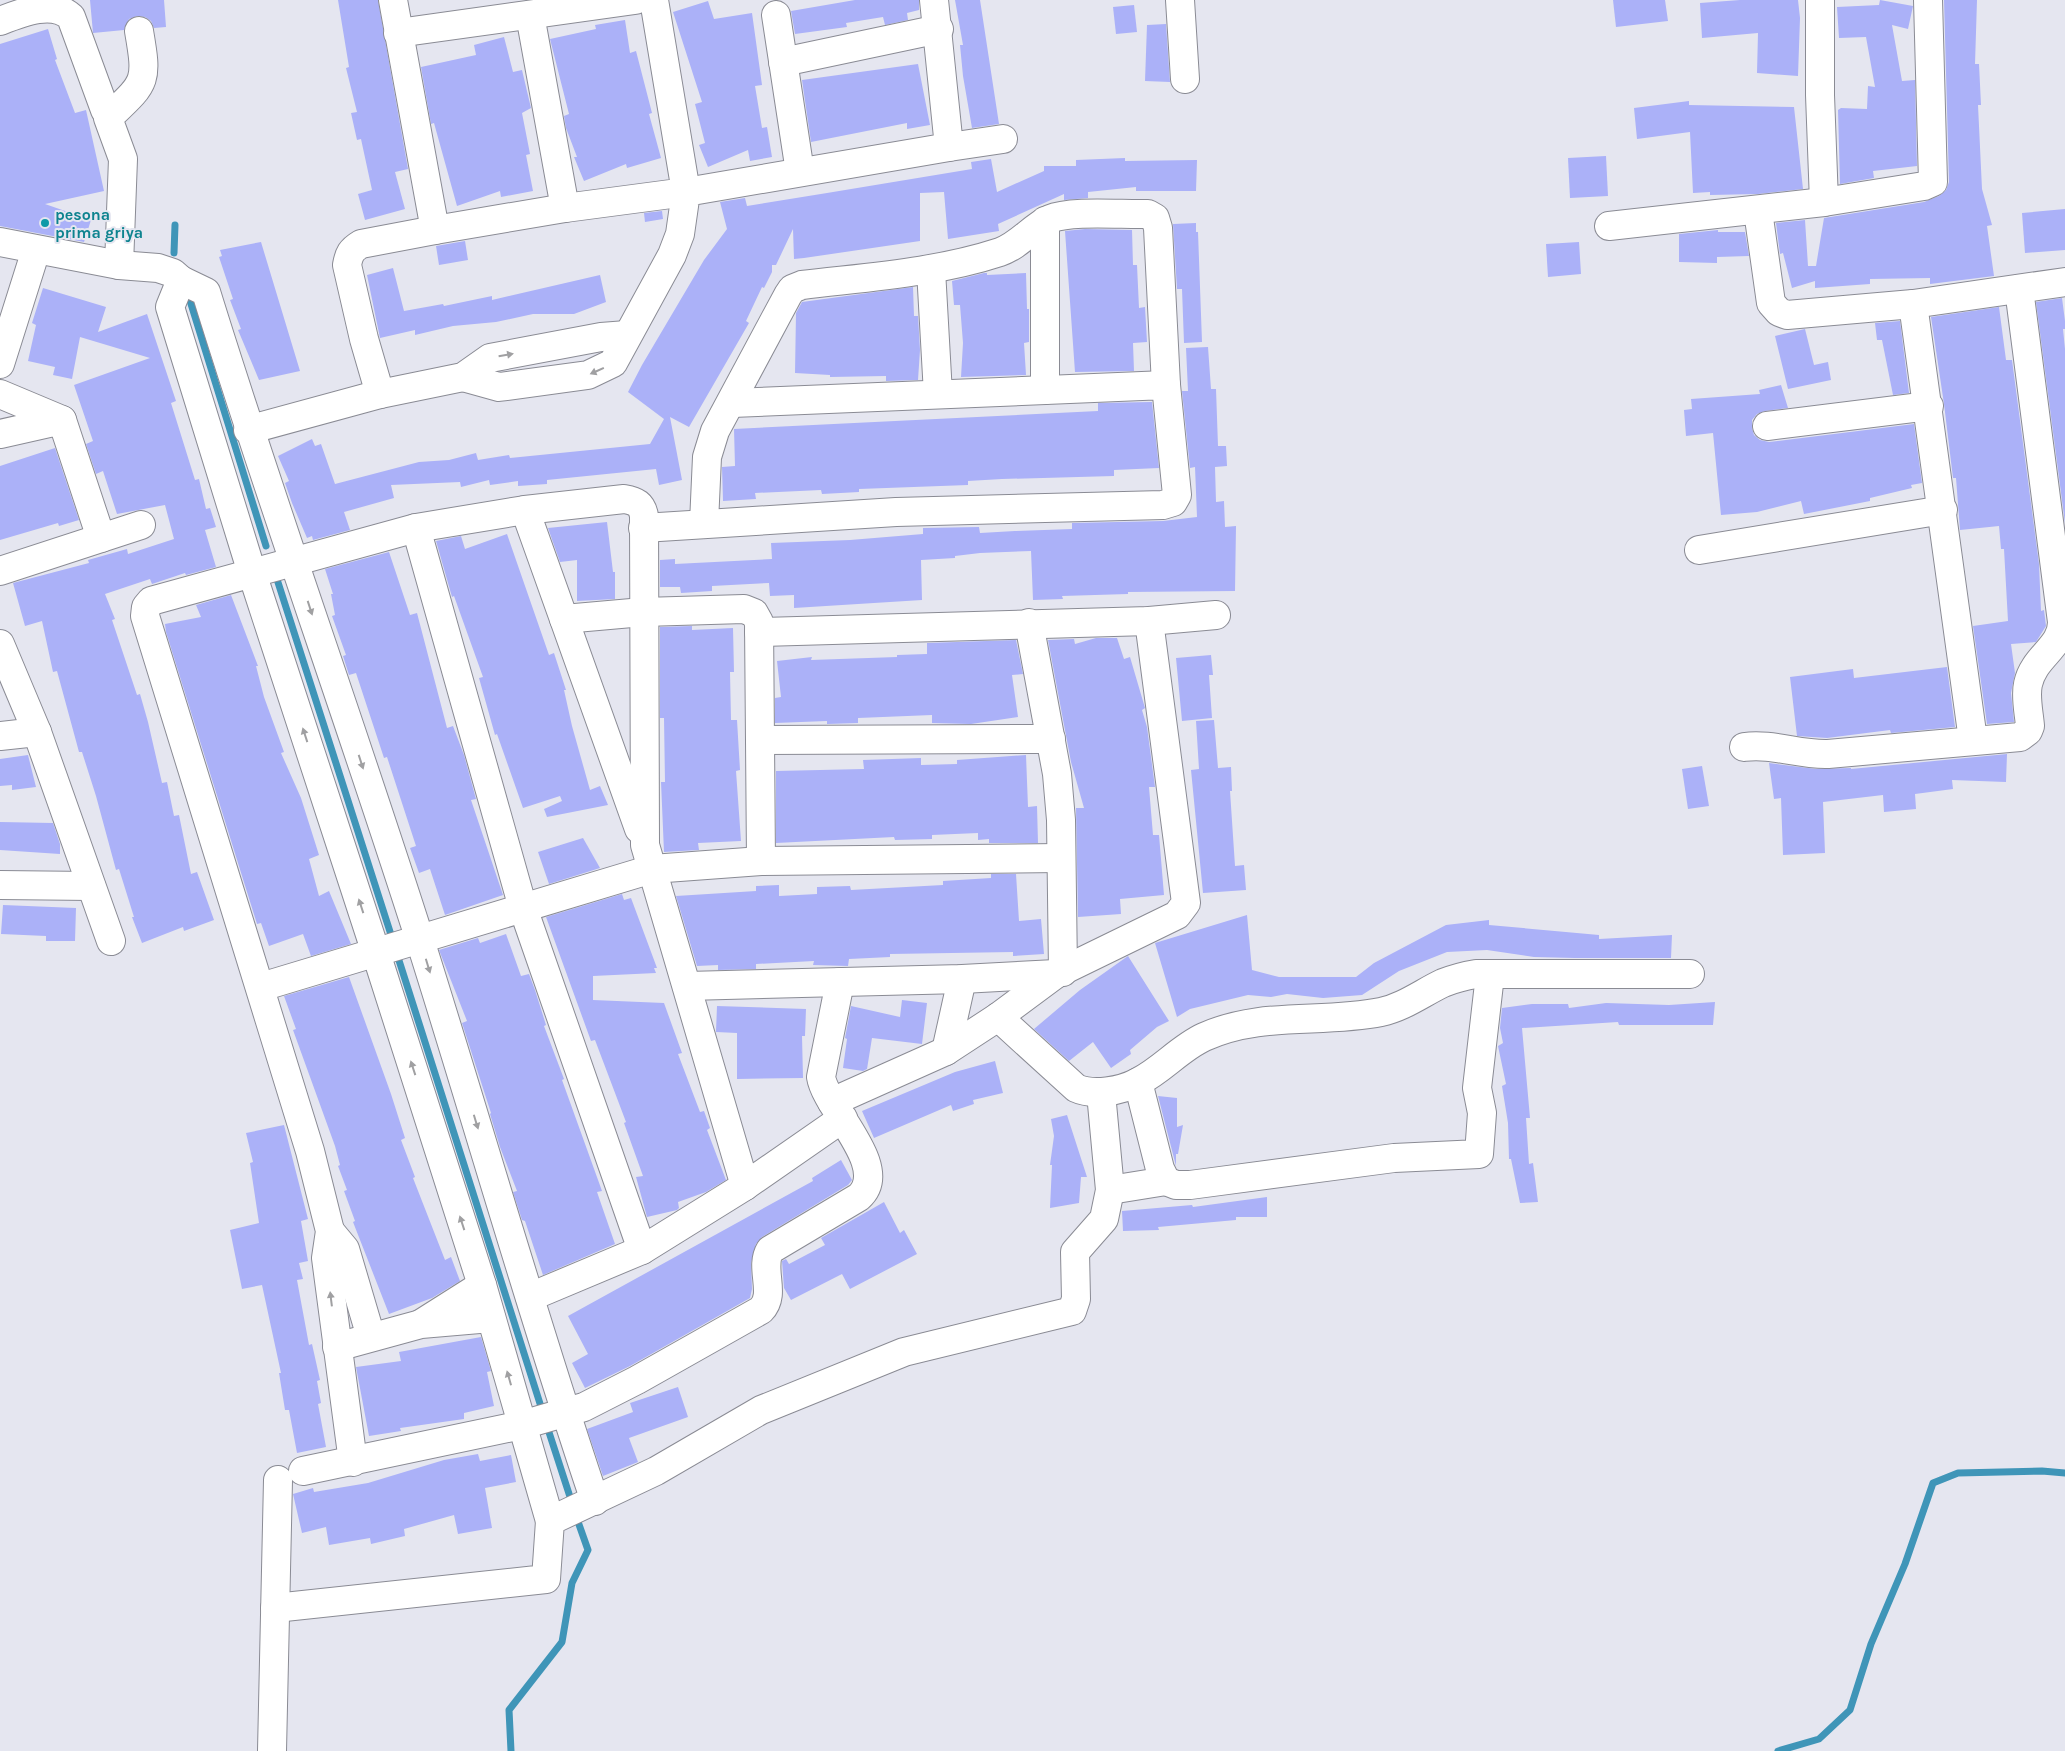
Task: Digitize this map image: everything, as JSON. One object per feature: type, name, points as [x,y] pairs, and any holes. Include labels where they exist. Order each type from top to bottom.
[{"type":"street","points":[[393,0],[435,230]]},
{"type":"street","points":[[398,33],[635,0]]},
{"type":"street","points":[[248,430],[380,394],[463,377],[500,387],[588,375],[613,363],[672,255],[680,234],[686,192],[654,0]]},
{"type":"street","points":[[934,0],[939,30],[949,147]]},
{"type":"street","points":[[1180,0],[1185,79]]},
{"type":"street","points":[[1820,0],[1820,95],[1824,202]]},
{"type":"street","points":[[1609,226],[1758,211],[1924,186],[1933,182],[1928,0]]},
{"type":"street","points":[[0,21],[44,4],[58,4],[65,8],[71,17],[105,110]]},
{"type":"street","points":[[530,15],[565,208]]},
{"type":"street","points":[[776,15],[800,172]]},
{"type":"street","points":[[119,265],[124,159],[108,118],[138,89],[146,68],[140,30]]},
{"type":"street","points":[[783,62],[939,30]]},
{"type":"street","points":[[380,394],[364,339],[347,265],[352,249],[361,244],[565,208],[686,192],[949,147],[1003,140]]},
{"type":"street","points":[[1758,211],[1769,296],[1779,312],[1787,315],[1913,304],[2065,282]]},
{"type":"street","points":[[643,528],[896,512],[1168,504],[1175,499],[1176,495],[1166,385],[1158,228],[1155,218],[1148,214],[1063,216],[1045,222],[1013,246],[1001,252],[931,270],[802,285],[792,289],[732,404],[715,431],[707,457],[704,524]]},
{"type":"street","points":[[1045,222],[1045,390]]},
{"type":"street","points":[[0,242],[119,265],[158,268],[172,273],[181,280],[206,292],[248,430],[294,562],[419,939],[565,1413],[595,1501]]},
{"type":"street","points":[[0,364],[36,250]]},
{"type":"street","points":[[931,270],[938,394]]},
{"type":"street","points":[[181,280],[170,307],[252,573],[482,1285],[550,1521],[546,1579],[275,1608]]},
{"type":"street","points":[[1744,747],[1762,744],[1807,753],[1828,754],[2020,737],[2028,732],[2030,726],[2028,683],[2037,663],[2060,638],[2062,632],[2019,289]]},
{"type":"street","points":[[1913,304],[1929,406],[1972,740]]},
{"type":"street","points":[[732,404],[1166,385]]},
{"type":"street","points":[[0,394],[62,420],[102,538]]},
{"type":"street","points":[[1767,426],[1929,406]]},
{"type":"street","points":[[0,434],[62,420]]},
{"type":"street","points":[[353,1462],[326,1258],[330,1231],[310,1151],[260,987],[238,923],[145,616],[146,607],[150,601],[416,528],[525,510],[624,499],[632,500],[642,508],[643,528],[648,857]]},
{"type":"street","points":[[525,510],[648,857],[745,1186]]},
{"type":"street","points":[[1700,550],[1943,510]]},
{"type":"street","points":[[0,571],[141,525]]},
{"type":"street","points":[[416,528],[524,908],[642,1250]]},
{"type":"street","points":[[564,619],[644,612],[750,610],[758,618],[761,861]]},
{"type":"street","points":[[759,632],[1149,621],[1216,615]]},
{"type":"street","points":[[530,1297],[642,1250],[745,1186],[838,1110],[946,1051],[998,1017],[1059,973],[1176,915],[1186,904],[1149,621]]},
{"type":"street","points":[[1029,623],[1051,739],[1062,820],[1059,973]]},
{"type":"street","points":[[0,644],[37,732],[111,940]]},
{"type":"street","points":[[0,736],[37,732]]},
{"type":"street","points":[[760,740],[1051,739]]},
{"type":"street","points":[[260,987],[524,908],[648,857],[761,861],[1060,858]]},
{"type":"street","points":[[0,885],[91,886]]},
{"type":"street","points":[[687,986],[962,979],[1059,973]]},
{"type":"street","points":[[998,1017],[1076,1088],[1088,1093],[1101,1092],[1138,1082],[1184,1048],[1218,1031],[1237,1025],[1269,1019],[1322,1018],[1380,1012],[1400,1007],[1443,983],[1459,977],[1476,974],[1690,974]]},
{"type":"street","points":[[1110,1190],[1166,1181],[1176,1185],[1190,1185],[1394,1158],[1479,1154],[1482,1113],[1476,1088],[1490,975]]},
{"type":"street","points":[[946,1051],[962,979]]},
{"type":"street","points":[[272,1751],[275,1608],[291,1475],[522,1425],[584,1407],[637,1380],[765,1306],[768,1300],[765,1260],[770,1250],[859,1197],[868,1187],[869,1175],[865,1161],[838,1110],[822,1085],[822,1069],[840,982]]},
{"type":"street","points":[[1138,1082],[1160,1169],[1166,1181]]},
{"type":"street","points":[[550,1521],[656,1471],[761,1410],[904,1352],[1072,1311],[1076,1299],[1075,1252],[1104,1219],[1110,1190],[1101,1092]]},
{"type":"street","points":[[330,1231],[345,1249],[371,1337]]},
{"type":"street","points":[[421,1324],[482,1285]]},
{"type":"street","points":[[337,1347],[421,1324],[491,1318]]},
{"type":"building","points":[[90,0],[164,0],[166,27],[154,28],[151,21],[145,17],[137,16],[129,19],[124,30],[93,33]]},
{"type":"building","points":[[338,0],[378,0],[408,169],[395,172],[405,209],[365,220],[358,194],[372,190],[361,139],[357,140],[351,113],[357,112],[346,68],[349,67]]},
{"type":"building","points":[[855,0],[919,0],[919,10],[907,13],[908,20],[885,25],[883,17],[846,23],[847,27],[795,34],[791,11]]},
{"type":"building","points":[[955,0],[980,0],[999,124],[972,128],[963,76],[960,45],[963,45]]},
{"type":"building","points":[[1613,0],[1665,0],[1668,21],[1616,27]]},
{"type":"building","points":[[1740,0],[1798,0],[1800,18],[1798,76],[1757,73],[1758,33],[1702,38],[1700,3]]},
{"type":"building","points":[[1880,0],[1913,6],[1908,29],[1892,25],[1902,81],[1915,80],[1917,166],[1873,171],[1874,178],[1840,184],[1838,110],[1841,108],[1867,109],[1868,86],[1875,87],[1866,37],[1839,38],[1837,7],[1879,5]]},
{"type":"building","points":[[1944,0],[1977,0],[1975,64],[1979,64],[1981,105],[1978,105],[1982,189],[1992,225],[1987,226],[1994,276],[1930,284],[1930,278],[1870,279],[1870,284],[1815,288],[1815,281],[1792,288],[1783,253],[1780,254],[1776,223],[1805,220],[1808,266],[1816,266],[1824,218],[1924,202],[1939,196],[1946,190],[1949,182]]},
{"type":"building","points":[[708,1],[714,19],[752,13],[762,85],[755,86],[762,128],[767,127],[772,157],[750,161],[748,150],[708,167],[699,145],[705,143],[695,104],[702,102],[673,12]]},
{"type":"building","points":[[1134,5],[1137,32],[1116,34],[1113,7]]},
{"type":"building","points":[[625,20],[630,53],[636,51],[652,113],[649,114],[661,158],[627,168],[626,164],[584,181],[574,157],[577,157],[566,128],[564,116],[569,114],[550,39],[596,29],[595,25]]},
{"type":"building","points":[[1166,24],[1170,82],[1145,81],[1147,25]]},
{"type":"building","points":[[48,29],[57,59],[55,60],[75,113],[86,110],[104,191],[45,204],[91,220],[84,242],[0,226],[0,44]]},
{"type":"building","points":[[504,37],[513,72],[522,70],[531,108],[522,113],[530,154],[526,155],[533,191],[501,197],[500,191],[457,206],[434,123],[431,124],[421,67],[476,55],[474,45]]},
{"type":"building","points":[[918,64],[930,125],[907,129],[907,123],[811,142],[802,80]]},
{"type":"building","points":[[1689,101],[1689,105],[1794,107],[1803,189],[1758,194],[1710,195],[1710,192],[1693,193],[1690,132],[1637,139],[1634,108]]},
{"type":"building","points":[[1606,156],[1608,196],[1570,198],[1568,158]]},
{"type":"building","points":[[1125,158],[1125,161],[1197,160],[1196,191],[1136,191],[1136,187],[1088,192],[1088,198],[1064,200],[1064,194],[998,224],[999,231],[948,239],[944,192],[920,193],[920,241],[794,259],[793,229],[776,265],[772,265],[772,272],[764,288],[762,287],[746,321],[749,323],[689,427],[670,417],[682,480],[659,485],[656,469],[547,480],[547,484],[518,486],[518,481],[490,485],[489,480],[461,487],[460,482],[391,485],[394,498],[344,512],[350,530],[313,540],[312,536],[307,538],[292,503],[285,483],[289,481],[278,456],[312,439],[315,446],[321,444],[335,484],[419,462],[449,460],[476,453],[478,460],[509,455],[510,458],[650,444],[664,419],[628,392],[704,260],[727,229],[720,202],[745,198],[747,206],[972,169],[971,162],[991,159],[997,192],[1044,171],[1044,166],[1076,166],[1076,160]]},
{"type":"building","points":[[2065,209],[2065,250],[2025,253],[2022,213]]},
{"type":"building","points":[[662,211],[663,219],[645,222],[644,213]]},
{"type":"building","points":[[1196,223],[1196,232],[1198,232],[1202,342],[1184,343],[1182,289],[1177,289],[1173,224]]},
{"type":"building","points":[[1085,229],[1132,230],[1133,265],[1137,265],[1139,308],[1145,307],[1147,342],[1133,343],[1134,371],[1075,372],[1065,231]]},
{"type":"building","points":[[1718,230],[1718,232],[1745,232],[1749,256],[1717,257],[1717,263],[1679,262],[1679,234]]},
{"type":"building","points":[[465,241],[468,260],[439,265],[436,246]]},
{"type":"building","points":[[261,242],[300,371],[259,380],[238,330],[241,329],[230,300],[233,299],[219,257],[222,256],[220,250]]},
{"type":"building","points":[[1579,242],[1581,274],[1548,277],[1546,244]]},
{"type":"building","points":[[393,268],[404,311],[443,304],[444,306],[492,296],[492,300],[600,275],[606,302],[574,314],[533,314],[496,322],[453,326],[415,335],[415,330],[380,338],[367,275]]},
{"type":"building","points":[[987,273],[987,275],[1026,273],[1029,342],[1024,343],[1026,375],[961,377],[963,343],[960,305],[954,305],[952,281]]},
{"type":"building","points":[[913,287],[914,316],[918,316],[920,350],[918,380],[886,381],[886,376],[830,377],[830,375],[795,373],[796,313],[802,302]]},
{"type":"building","points":[[43,288],[106,307],[98,332],[147,314],[176,401],[171,403],[195,480],[199,479],[206,509],[210,508],[216,527],[205,530],[216,567],[186,575],[185,573],[152,584],[150,579],[105,594],[115,619],[112,620],[137,695],[140,694],[162,783],[167,782],[174,816],[179,815],[191,874],[197,872],[214,920],[184,931],[183,927],[142,943],[132,917],[134,917],[119,869],[116,870],[82,752],[79,752],[57,671],[53,672],[42,621],[25,626],[13,583],[89,563],[88,560],[127,549],[128,554],[174,539],[165,505],[117,514],[103,471],[96,474],[86,444],[93,441],[74,385],[150,358],[80,337],[72,379],[53,375],[55,367],[28,361],[36,325],[32,323]]},
{"type":"building","points":[[2062,298],[2065,321],[2065,329],[2063,329],[2065,349],[2065,523],[2036,302]]},
{"type":"building","points":[[1999,307],[2006,360],[2012,360],[2039,564],[2041,611],[2044,610],[2046,626],[2036,642],[2011,644],[2015,673],[2011,693],[2014,722],[1987,724],[1973,626],[2008,621],[2004,549],[2001,549],[1999,526],[1960,530],[1956,478],[1953,478],[1931,317]]},
{"type":"building","points":[[1900,321],[1909,393],[1893,395],[1882,340],[1877,340],[1875,323]]},
{"type":"building","points":[[1805,329],[1814,365],[1828,362],[1831,380],[1788,389],[1775,336]]},
{"type":"building","points":[[1208,347],[1211,389],[1216,389],[1218,446],[1226,446],[1227,466],[1215,467],[1216,502],[1224,501],[1225,527],[1236,526],[1235,591],[1128,592],[1128,594],[1062,596],[1063,599],[1033,600],[1031,551],[980,553],[955,556],[955,558],[921,560],[922,600],[794,608],[794,595],[770,596],[769,583],[712,586],[712,591],[681,593],[680,587],[660,587],[660,560],[675,559],[675,564],[772,559],[771,543],[850,540],[923,534],[923,528],[979,527],[980,533],[1072,529],[1072,523],[1163,521],[1197,517],[1195,467],[1190,468],[1182,391],[1188,391],[1186,348]]},
{"type":"building","points":[[1781,385],[1788,408],[1757,414],[1752,420],[1752,428],[1754,435],[1760,440],[1769,442],[1914,424],[1922,483],[1911,485],[1912,488],[1870,498],[1870,501],[1804,514],[1801,501],[1757,512],[1721,515],[1713,433],[1686,436],[1684,410],[1692,409],[1691,399],[1760,394],[1759,390]]},
{"type":"building","points":[[1152,402],[1159,468],[1114,470],[1114,476],[968,481],[968,485],[859,489],[859,492],[822,494],[821,490],[755,493],[756,499],[723,501],[722,467],[735,466],[734,429],[1098,411],[1098,403]]},
{"type":"building","points":[[55,448],[79,520],[59,526],[58,523],[0,540],[0,466]]},
{"type":"building","points":[[607,522],[613,572],[615,572],[615,599],[577,601],[577,560],[560,562],[548,528]]},
{"type":"building","points":[[507,534],[549,655],[554,653],[566,690],[564,690],[572,726],[590,790],[600,786],[608,805],[547,817],[544,809],[562,801],[560,796],[523,808],[497,734],[495,735],[479,678],[483,677],[454,596],[452,597],[436,541],[461,536],[465,549]]},
{"type":"building","points":[[389,552],[410,615],[417,613],[447,728],[453,726],[464,755],[476,799],[471,800],[503,895],[445,915],[430,869],[419,873],[410,848],[416,846],[387,757],[384,758],[356,673],[349,675],[343,656],[346,655],[332,616],[335,615],[331,594],[333,594],[325,569]]},
{"type":"building","points":[[231,595],[258,666],[256,666],[264,697],[284,752],[281,753],[301,798],[319,855],[309,859],[319,896],[329,891],[351,944],[311,956],[303,934],[269,946],[261,923],[257,924],[166,632],[165,624],[201,617],[196,605]]},
{"type":"building","points":[[692,626],[692,630],[733,628],[734,672],[730,672],[731,720],[737,720],[740,770],[736,771],[741,841],[698,843],[699,850],[664,852],[661,782],[665,782],[664,718],[660,718],[660,627]]},
{"type":"building","points":[[1096,638],[1117,638],[1124,659],[1130,657],[1145,708],[1142,710],[1147,727],[1155,787],[1149,787],[1153,835],[1159,835],[1164,895],[1120,899],[1121,914],[1078,917],[1076,808],[1084,808],[1071,762],[1048,640],[1074,639],[1075,644]]},
{"type":"building","points":[[1016,640],[1023,674],[1012,675],[1018,717],[971,724],[932,723],[932,715],[858,718],[858,723],[827,724],[827,721],[775,723],[775,698],[781,697],[777,661],[812,657],[811,660],[897,657],[897,655],[927,654],[927,643]]},
{"type":"building","points":[[1211,655],[1213,675],[1209,675],[1212,718],[1182,721],[1176,658]]},
{"type":"building","points":[[1947,667],[1955,727],[1891,733],[1890,730],[1827,738],[1797,736],[1790,677],[1853,669],[1854,678]]},
{"type":"building","points":[[1214,720],[1218,768],[1231,767],[1232,791],[1230,791],[1235,866],[1244,865],[1246,890],[1203,893],[1191,770],[1199,769],[1196,721]]},
{"type":"building","points":[[2007,754],[2006,782],[1952,780],[1953,789],[1915,794],[1916,809],[1884,812],[1883,795],[1823,802],[1825,853],[1783,855],[1781,798],[1774,799],[1769,763],[1816,769],[1851,769]]},
{"type":"building","points":[[28,755],[36,787],[12,790],[12,785],[0,786],[0,759]]},
{"type":"building","points":[[1026,755],[1028,807],[1037,806],[1038,843],[989,843],[989,839],[978,840],[978,833],[932,835],[932,839],[895,840],[894,837],[776,843],[776,771],[864,769],[863,760],[921,758],[921,765],[957,764],[957,760]]},
{"type":"building","points":[[1702,766],[1709,806],[1688,809],[1682,769]]},
{"type":"building","points":[[0,822],[53,823],[60,844],[60,854],[0,850]]},
{"type":"building","points":[[583,838],[600,868],[549,884],[538,852]]},
{"type":"building","points":[[991,874],[1016,874],[1019,921],[1041,919],[1044,954],[1013,956],[1013,952],[890,954],[890,957],[849,959],[848,966],[813,965],[814,961],[756,964],[756,969],[718,970],[718,965],[697,966],[676,896],[756,891],[756,886],[779,885],[779,896],[817,894],[817,887],[850,886],[851,890],[943,885],[943,881],[991,878]]},
{"type":"building","points":[[622,894],[624,900],[631,898],[657,968],[654,968],[656,973],[593,976],[593,1000],[664,1003],[682,1053],[678,1054],[700,1112],[704,1111],[710,1128],[707,1130],[726,1180],[706,1192],[678,1202],[679,1208],[677,1210],[647,1217],[636,1177],[643,1176],[624,1123],[626,1122],[595,1040],[591,1041],[546,917]]},
{"type":"building","points":[[3,905],[76,908],[75,941],[46,941],[46,936],[1,934]]},
{"type":"building","points":[[1247,915],[1252,970],[1279,977],[1356,977],[1374,963],[1446,925],[1489,920],[1489,925],[1599,935],[1599,939],[1672,935],[1671,958],[1534,957],[1487,950],[1447,952],[1399,971],[1362,995],[1323,998],[1287,994],[1271,997],[1248,995],[1190,1009],[1177,1017],[1155,943]]},
{"type":"building","points":[[506,934],[521,976],[529,974],[535,990],[546,1025],[544,1026],[564,1079],[562,1080],[602,1191],[597,1192],[615,1244],[543,1275],[513,1192],[517,1191],[500,1147],[462,1023],[467,1021],[439,950],[478,938],[480,943]]},
{"type":"building","points":[[1128,956],[1169,1021],[1157,1027],[1130,1050],[1131,1054],[1111,1068],[1093,1042],[1069,1061],[1034,1029],[1080,990]]},
{"type":"building","points":[[349,977],[391,1094],[405,1138],[401,1140],[415,1177],[413,1178],[445,1260],[451,1257],[460,1281],[432,1298],[389,1314],[353,1222],[355,1221],[344,1191],[347,1190],[338,1166],[340,1165],[335,1146],[293,1030],[296,1029],[284,996]]},
{"type":"building","points":[[902,1000],[927,1003],[922,1044],[872,1038],[867,1069],[863,1071],[843,1068],[847,1039],[845,1038],[851,1006],[900,1017]]},
{"type":"building","points":[[1715,1002],[1713,1025],[1619,1025],[1618,1022],[1522,1028],[1530,1118],[1526,1118],[1529,1164],[1533,1163],[1538,1202],[1520,1203],[1511,1159],[1509,1159],[1508,1123],[1502,1086],[1506,1084],[1498,1046],[1503,1043],[1500,1028],[1502,1008],[1532,1004],[1568,1004],[1569,1008],[1606,1003],[1669,1005]]},
{"type":"building","points":[[717,1006],[806,1009],[805,1036],[802,1036],[803,1078],[737,1079],[737,1033],[716,1032]]},
{"type":"building","points":[[995,1061],[1003,1093],[973,1100],[974,1104],[953,1111],[951,1105],[874,1138],[862,1111],[955,1072]]},
{"type":"building","points":[[1158,1096],[1177,1098],[1177,1127],[1183,1125],[1178,1154],[1176,1154],[1176,1166]]},
{"type":"building","points":[[1067,1115],[1087,1177],[1081,1177],[1079,1203],[1050,1208],[1052,1165],[1050,1165],[1054,1136],[1051,1119]]},
{"type":"building","points":[[284,1125],[308,1219],[301,1221],[308,1261],[299,1263],[303,1279],[297,1280],[309,1345],[312,1344],[320,1380],[317,1381],[321,1403],[318,1404],[326,1447],[297,1453],[289,1410],[285,1410],[279,1373],[281,1373],[262,1285],[242,1289],[230,1230],[259,1223],[250,1163],[253,1162],[246,1133]]},
{"type":"building","points":[[841,1160],[852,1180],[848,1185],[762,1237],[756,1244],[751,1263],[752,1289],[750,1298],[630,1366],[585,1388],[572,1363],[588,1354],[568,1316],[813,1181],[812,1178]]},
{"type":"building","points":[[1267,1197],[1267,1217],[1236,1217],[1236,1220],[1158,1227],[1159,1230],[1123,1231],[1122,1211],[1192,1205],[1193,1207]]},
{"type":"building","points":[[884,1202],[900,1233],[904,1230],[917,1254],[850,1289],[842,1274],[791,1300],[784,1288],[782,1261],[786,1259],[789,1264],[825,1245],[821,1238]]},
{"type":"building","points":[[481,1337],[491,1371],[487,1372],[494,1406],[464,1413],[464,1419],[400,1428],[401,1431],[369,1436],[356,1367],[401,1361],[399,1352]]},
{"type":"building","points":[[678,1387],[688,1417],[629,1438],[638,1462],[603,1476],[587,1429],[633,1412],[630,1403]]},
{"type":"building","points":[[478,1454],[480,1461],[511,1455],[516,1482],[485,1488],[492,1528],[458,1534],[454,1515],[404,1529],[405,1536],[371,1544],[370,1538],[329,1545],[326,1527],[302,1533],[293,1494],[313,1488],[314,1492],[368,1483],[444,1460]]},
{"type":"waterway","points":[[174,253],[175,225]]},
{"type":"waterway","points":[[187,291],[266,546]]},
{"type":"waterway","points":[[275,573],[393,941]]},
{"type":"waterway","points":[[396,951],[543,1413]]},
{"type":"waterway","points":[[546,1423],[572,1503]]},
{"type":"waterway","points":[[1778,1751],[1819,1739],[1850,1710],[1871,1644],[1905,1564],[1933,1483],[1958,1473],[2042,1471],[2065,1473]]},
{"type":"waterway","points":[[511,1751],[509,1710],[562,1642],[572,1583],[588,1550],[576,1516]]},
{"type":"place","name":"pesona prima griya","points":[[45,223]]}]
